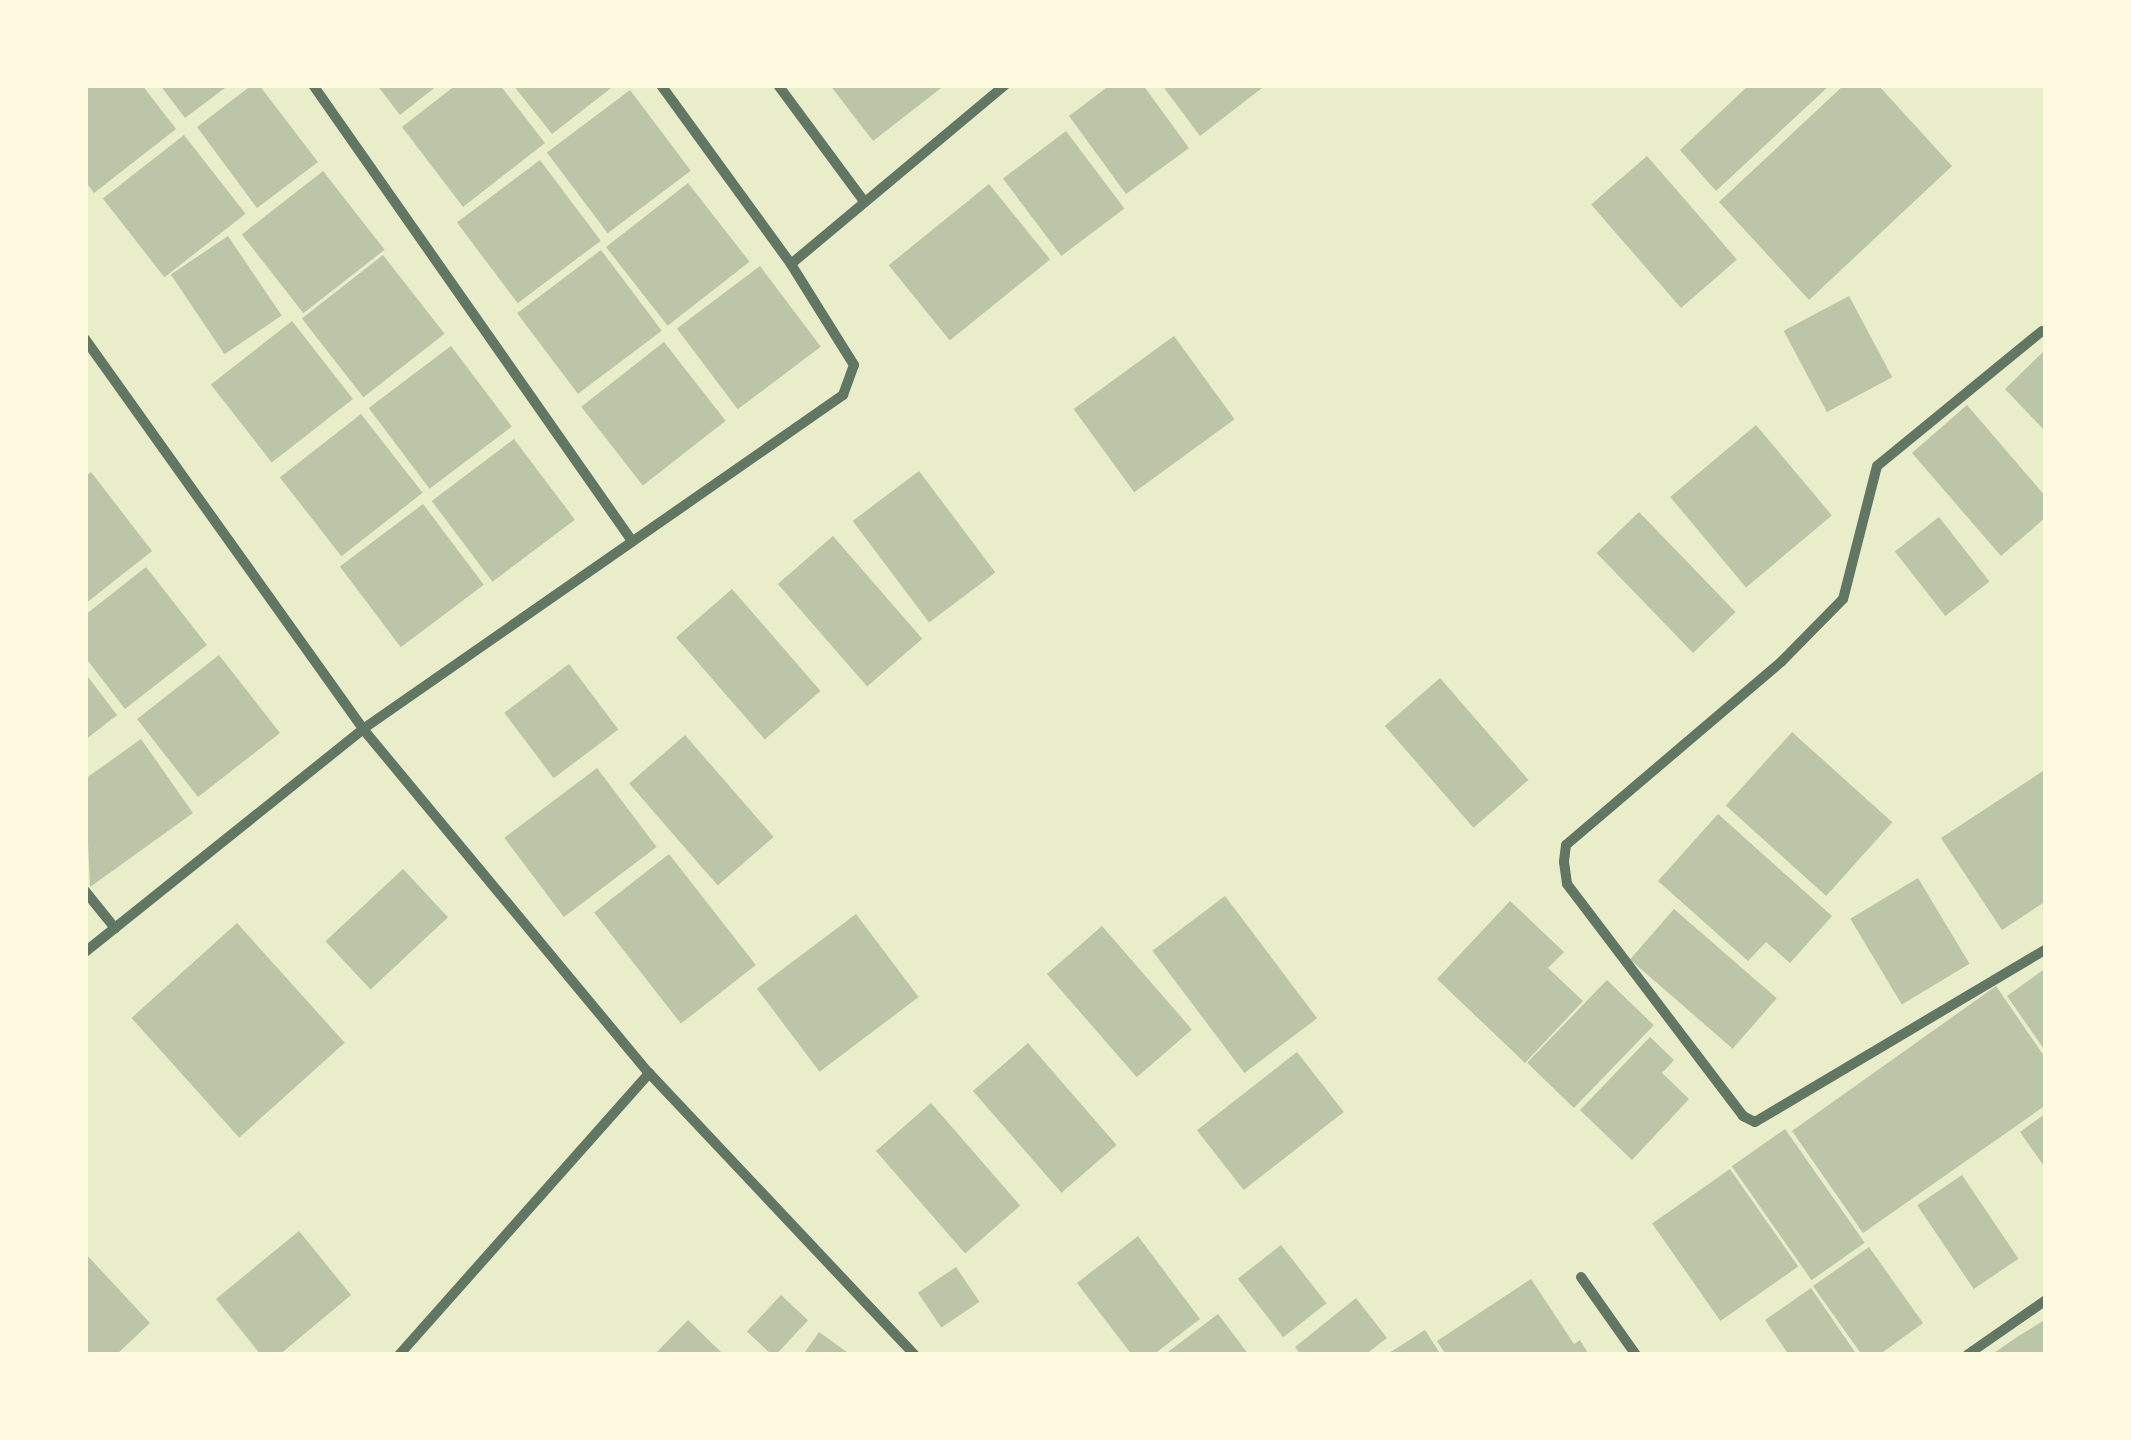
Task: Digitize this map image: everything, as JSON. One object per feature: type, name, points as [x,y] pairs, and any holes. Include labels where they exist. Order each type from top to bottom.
[{"type":"street","points":[[313,85],[632,541]]},
{"type":"street","points":[[85,952],[364,730],[843,395],[854,364],[791,264],[661,85]]},
{"type":"street","points":[[778,85],[863,200]]},
{"type":"street","points":[[791,264],[863,200],[1006,85]]},
{"type":"street","points":[[2042,331],[1877,466],[1844,599],[1782,662],[1566,845],[1564,862],[1567,884],[1743,1116],[1755,1122],[2046,949]]},
{"type":"street","points":[[85,339],[364,730],[648,1073],[915,1355]]},
{"type":"street","points":[[85,890],[115,928]]},
{"type":"street","points":[[399,1355],[648,1073]]},
{"type":"street","points":[[1581,1277],[1636,1355]]},
{"type":"street","points":[[1967,1355],[2046,1300]]},
{"type":"building","points":[[85,85],[142,85],[176,129],[94,193],[85,181]]},
{"type":"building","points":[[160,85],[229,85],[185,118]]},
{"type":"building","points":[[252,85],[259,85],[318,162],[257,208],[197,127]]},
{"type":"building","points":[[377,85],[438,85],[400,115]]},
{"type":"building","points":[[456,85],[500,85],[545,143],[463,207],[402,127]]},
{"type":"building","points":[[513,85],[615,85],[552,134]]},
{"type":"building","points":[[830,85],[945,85],[873,141]]},
{"type":"building","points":[[1110,85],[1143,85],[1189,148],[1126,194],[1069,116]]},
{"type":"building","points":[[1162,85],[1260,85],[1262,88],[1200,136]]},
{"type":"building","points":[[1749,85],[1830,85],[1716,191],[1680,150]]},
{"type":"building","points":[[1844,85],[1878,85],[1952,166],[1809,300],[1719,202]]},
{"type":"building","points":[[630,90],[691,171],[608,233],[547,153]]},
{"type":"building","points":[[1066,131],[1124,208],[1061,256],[1003,179]]},
{"type":"building","points":[[184,135],[246,214],[164,277],[103,198]]},
{"type":"building","points":[[1647,156],[1737,259],[1681,308],[1591,205]]},
{"type":"building","points":[[540,160],[601,241],[518,303],[457,223]]},
{"type":"building","points":[[323,171],[385,250],[303,313],[242,234]]},
{"type":"building","points":[[688,183],[750,262],[668,326],[606,247]]},
{"type":"building","points":[[989,184],[1050,259],[950,341],[889,265]]},
{"type":"building","points":[[228,236],[282,316],[224,354],[171,275]]},
{"type":"building","points":[[601,250],[662,331],[578,394],[517,313]]},
{"type":"building","points":[[383,255],[445,334],[363,397],[302,318]]},
{"type":"building","points":[[760,266],[821,347],[738,409],[677,329]]},
{"type":"building","points":[[1849,296],[1892,377],[1827,412],[1784,331]]},
{"type":"building","points":[[292,321],[353,399],[272,462],[211,384]]},
{"type":"building","points":[[1174,336],[1235,419],[1134,492],[1074,409]]},
{"type":"building","points":[[664,342],[726,421],[643,485],[581,407]]},
{"type":"building","points":[[451,346],[512,427],[430,489],[369,408]]},
{"type":"building","points":[[2046,349],[2046,432],[2005,389]]},
{"type":"building","points":[[1967,405],[2046,497],[2046,517],[2001,556],[1912,453]]},
{"type":"building","points":[[361,414],[423,493],[341,556],[280,477]]},
{"type":"building","points":[[1756,425],[1832,515],[1746,587],[1670,497]]},
{"type":"building","points":[[514,439],[575,520],[493,582],[432,501]]},
{"type":"building","points":[[919,471],[995,572],[929,622],[853,521]]},
{"type":"building","points":[[91,472],[152,551],[85,604],[85,477]]},
{"type":"building","points":[[423,504],[484,585],[401,647],[340,567]]},
{"type":"building","points":[[1639,512],[1736,612],[1693,653],[1597,553]]},
{"type":"building","points":[[1939,517],[1989,582],[1945,616],[1895,551]]},
{"type":"building","points":[[833,536],[922,639],[867,687],[778,584]]},
{"type":"building","points":[[146,567],[207,645],[125,709],[85,657],[85,615]]},
{"type":"building","points":[[732,589],[821,691],[765,739],[676,638]]},
{"type":"building","points":[[219,655],[280,733],[198,797],[137,719]]},
{"type":"building","points":[[569,664],[618,729],[554,778],[504,713]]},
{"type":"building","points":[[85,673],[117,715],[85,740]]},
{"type":"building","points":[[1440,678],[1529,780],[1473,828],[1385,726]]},
{"type":"building","points":[[1792,732],[1892,822],[1826,896],[1726,806]]},
{"type":"building","points":[[685,735],[774,837],[718,885],[629,784]]},
{"type":"building","points":[[141,739],[193,813],[90,887],[85,779]]},
{"type":"building","points":[[597,768],[657,847],[564,917],[504,838]]},
{"type":"building","points":[[2046,769],[2046,901],[2002,930],[1941,838]]},
{"type":"building","points":[[1718,814],[1832,916],[1790,963],[1766,942],[1748,961],[1658,881]]},
{"type":"building","points":[[669,854],[756,965],[681,1024],[594,912]]},
{"type":"building","points":[[403,869],[448,917],[370,990],[325,941]]},
{"type":"building","points":[[1918,878],[1970,964],[1902,1004],[1850,919]]},
{"type":"building","points":[[1225,896],[1317,1018],[1244,1073],[1152,951]]},
{"type":"building","points":[[1510,901],[1564,952],[1548,968],[1583,1001],[1525,1063],[1437,979]]},
{"type":"building","points":[[1674,909],[1777,998],[1733,1049],[1630,960]]},
{"type":"building","points":[[856,914],[919,997],[820,1072],[757,989]]},
{"type":"building","points":[[237,923],[345,1043],[239,1138],[131,1018]]},
{"type":"building","points":[[1102,926],[1192,1029],[1137,1077],[1047,974]]},
{"type":"building","points":[[2043,970],[2046,974],[2046,1052],[2007,996]]},
{"type":"building","points":[[1607,980],[1654,1025],[1574,1108],[1527,1063]]},
{"type":"building","points":[[1996,986],[2046,1059],[2046,1105],[1863,1233],[1792,1131]]},
{"type":"building","points":[[1650,1037],[1674,1060],[1662,1073],[1689,1099],[1632,1160],[1580,1110]]},
{"type":"building","points":[[1028,1043],[1117,1145],[1061,1193],[973,1091]]},
{"type":"building","points":[[1297,1052],[1344,1112],[1244,1190],[1197,1130]]},
{"type":"building","points":[[931,1103],[1020,1206],[965,1254],[876,1151]]},
{"type":"building","points":[[2046,1113],[2046,1169],[2020,1132]]},
{"type":"building","points":[[1785,1129],[1865,1243],[1811,1280],[1732,1166]]},
{"type":"building","points":[[1730,1169],[1798,1266],[1720,1321],[1652,1223]]},
{"type":"building","points":[[1962,1175],[2018,1259],[1974,1289],[1917,1205]]},
{"type":"building","points":[[299,1231],[351,1295],[279,1355],[261,1355],[216,1299]]},
{"type":"building","points":[[1138,1236],[1200,1319],[1153,1355],[1132,1355],[1077,1283]]},
{"type":"building","points":[[1281,1245],[1327,1303],[1283,1337],[1238,1279]]},
{"type":"building","points":[[1869,1247],[1923,1323],[1879,1355],[1862,1355],[1813,1286]]},
{"type":"building","points":[[85,1253],[150,1323],[116,1355],[85,1355]]},
{"type":"building","points":[[956,1267],[979,1302],[941,1328],[918,1293]]},
{"type":"building","points":[[1531,1279],[1574,1344],[1580,1340],[1589,1355],[1446,1355],[1437,1341]]},
{"type":"building","points":[[1811,1288],[1857,1355],[1789,1355],[1765,1320]]},
{"type":"building","points":[[781,1295],[808,1320],[776,1355],[747,1332]]},
{"type":"building","points":[[1356,1298],[1387,1338],[1365,1355],[1301,1355],[1295,1347]]},
{"type":"building","points":[[1218,1314],[1249,1355],[1164,1355]]},
{"type":"building","points":[[2046,1319],[2046,1355],[1991,1355],[2017,1337]]},
{"type":"building","points":[[688,1320],[724,1355],[654,1355]]},
{"type":"building","points":[[1425,1330],[1441,1355],[1386,1355]]},
{"type":"building","points":[[819,1332],[851,1355],[803,1355]]}]
